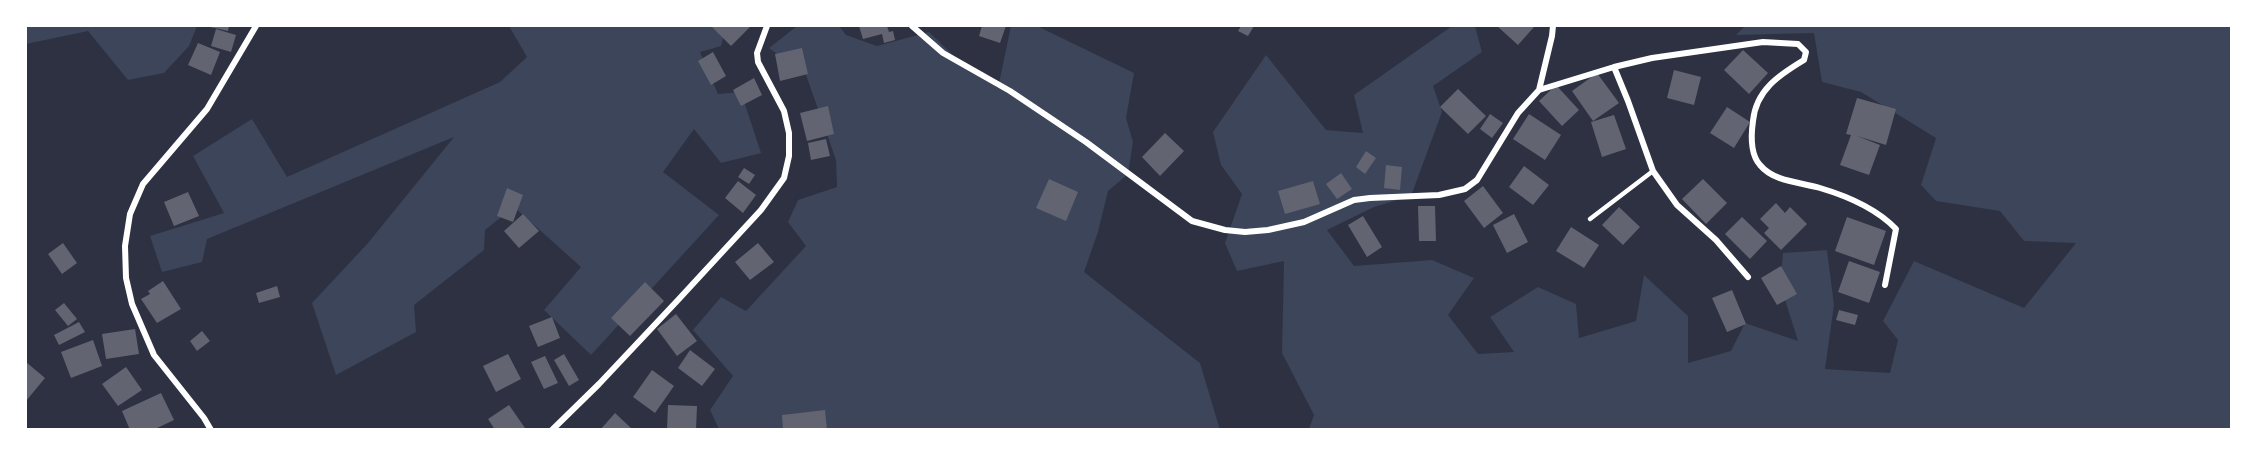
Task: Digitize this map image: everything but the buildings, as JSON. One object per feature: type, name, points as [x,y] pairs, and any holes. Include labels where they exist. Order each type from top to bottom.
[{"type":"street","points":[[211,429],[154,355],[132,304],[126,278],[125,246],[130,214],[143,184],[207,109],[256,26]]},
{"type":"street","points":[[552,429],[678,300],[761,210],[784,178],[789,156],[789,133],[784,111],[758,62],[757,53],[767,26]]},
{"type":"street","points":[[912,26],[943,52],[1010,91],[1086,142],[1192,221],[1225,230],[1268,230],[1304,222],[1354,200],[1439,195],[1466,189],[1477,180],[1518,113],[1539,90],[1552,36],[1552,26]]},
{"type":"street","points":[[1539,90],[1652,58],[1763,42],[1798,44],[1806,52],[1804,60],[1774,79],[1763,91],[1754,113],[1752,148],[1759,165],[1775,177],[1821,188],[1857,201],[1887,219],[1896,229],[1885,285]]},
{"type":"street","points":[[1614,67],[1653,171],[1677,205],[1716,240],[1748,277]]},
{"type":"lane","points":[[1590,219],[1653,171]]},
{"type":"shaded area","points":[[26,26],[197,26],[189,46],[164,73],[128,80],[88,31],[26,44]]},
{"type":"shaded area","points":[[509,26],[726,26],[721,46],[700,52],[718,94],[741,92],[761,153],[721,163],[694,129],[663,172],[719,215],[591,355],[544,310],[581,267],[514,207],[485,230],[484,250],[414,305],[416,332],[336,375],[312,303],[368,243],[454,137],[207,239],[202,262],[162,272],[150,236],[224,213],[193,156],[252,119],[287,177],[500,82],[527,57]]},
{"type":"shaded area","points":[[797,26],[839,26],[846,35],[877,46],[929,32],[956,58],[998,88],[1011,26],[1037,26],[1134,73],[1126,118],[1133,142],[1128,174],[1108,191],[1098,232],[1084,272],[1200,363],[1220,430],[719,429],[710,410],[733,376],[693,330],[721,297],[746,311],[806,246],[788,222],[798,200],[837,187],[836,160],[806,75],[769,48]]},
{"type":"shaded area","points":[[1452,26],[1475,26],[1482,52],[1433,86],[1442,112],[1411,196],[1374,207],[1327,230],[1354,266],[1432,260],[1474,278],[1448,315],[1478,354],[1514,352],[1490,317],[1538,287],[1576,304],[1579,338],[1636,321],[1644,275],[1688,316],[1688,363],[1731,351],[1745,323],[1798,341],[1780,284],[1783,253],[1827,250],[1834,305],[1825,369],[1890,373],[1898,340],[1883,321],[1914,261],[2024,308],[2076,243],[2024,241],[2000,211],[1936,201],[1921,185],[1936,138],[1861,92],[1822,82],[1814,33],[1736,35],[1745,26],[2231,26],[2231,429],[1309,429],[1314,415],[1282,353],[1284,261],[1237,271],[1225,243],[1242,194],[1221,165],[1213,132],[1266,55],[1326,130],[1363,133],[1354,95]]}]
